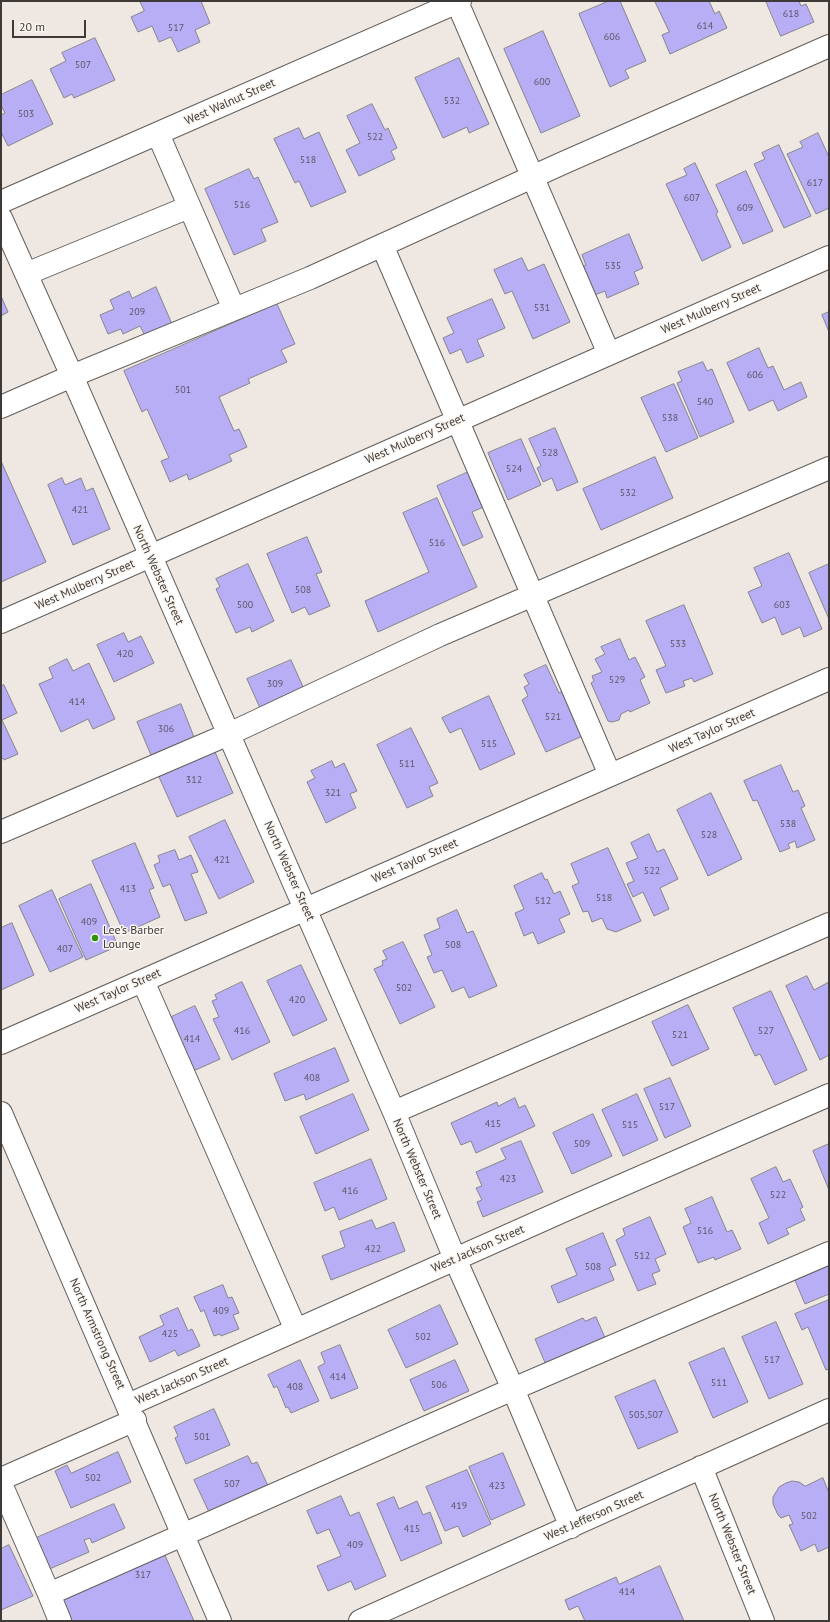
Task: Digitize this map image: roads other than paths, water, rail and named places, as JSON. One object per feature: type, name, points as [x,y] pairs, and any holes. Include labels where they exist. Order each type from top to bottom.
[{"type":"street","name":"West Walnut Street","points":[[1,202],[458,2]]},
{"type":"street","points":[[458,2],[609,354]]},
{"type":"street","points":[[1,407],[72,376],[310,278],[533,177],[829,46]]},
{"type":"street","points":[[158,134],[234,309]]},
{"type":"street","points":[[26,274],[189,207]]},
{"type":"street","name":"North Webster Street","points":[[1,218],[72,376],[394,1112],[455,1259],[513,1389],[571,1527]]},
{"type":"street","points":[[382,245],[610,776]]},
{"type":"street","name":"West Mulberry Street","points":[[1,622],[829,257]]},
{"type":"street","points":[[1,832],[228,734],[440,635],[829,468]]},
{"type":"street","name":"West Taylor Street","points":[[1,1043],[829,679]]},
{"type":"street","points":[[394,1112],[829,924]]},
{"type":"street","points":[[143,981],[296,1330]]},
{"type":"street","name":"West Jackson Street","points":[[1,1480],[131,1412],[296,1330],[829,1095]]},
{"type":"street","name":"North Armstrong Street","points":[[1,1113],[220,1621]]},
{"type":"street","points":[[49,1594],[513,1389],[829,1253]]},
{"type":"street","name":"West Jefferson Street","points":[[360,1621],[829,1410]]},
{"type":"street","name":"North Webster Street","points":[[701,1467],[763,1621]]},
{"type":"street","points":[[1,1484],[60,1621]]},
{"type":"place","name":"Lee’s Barber Lounge","points":[[95,938]]}]
